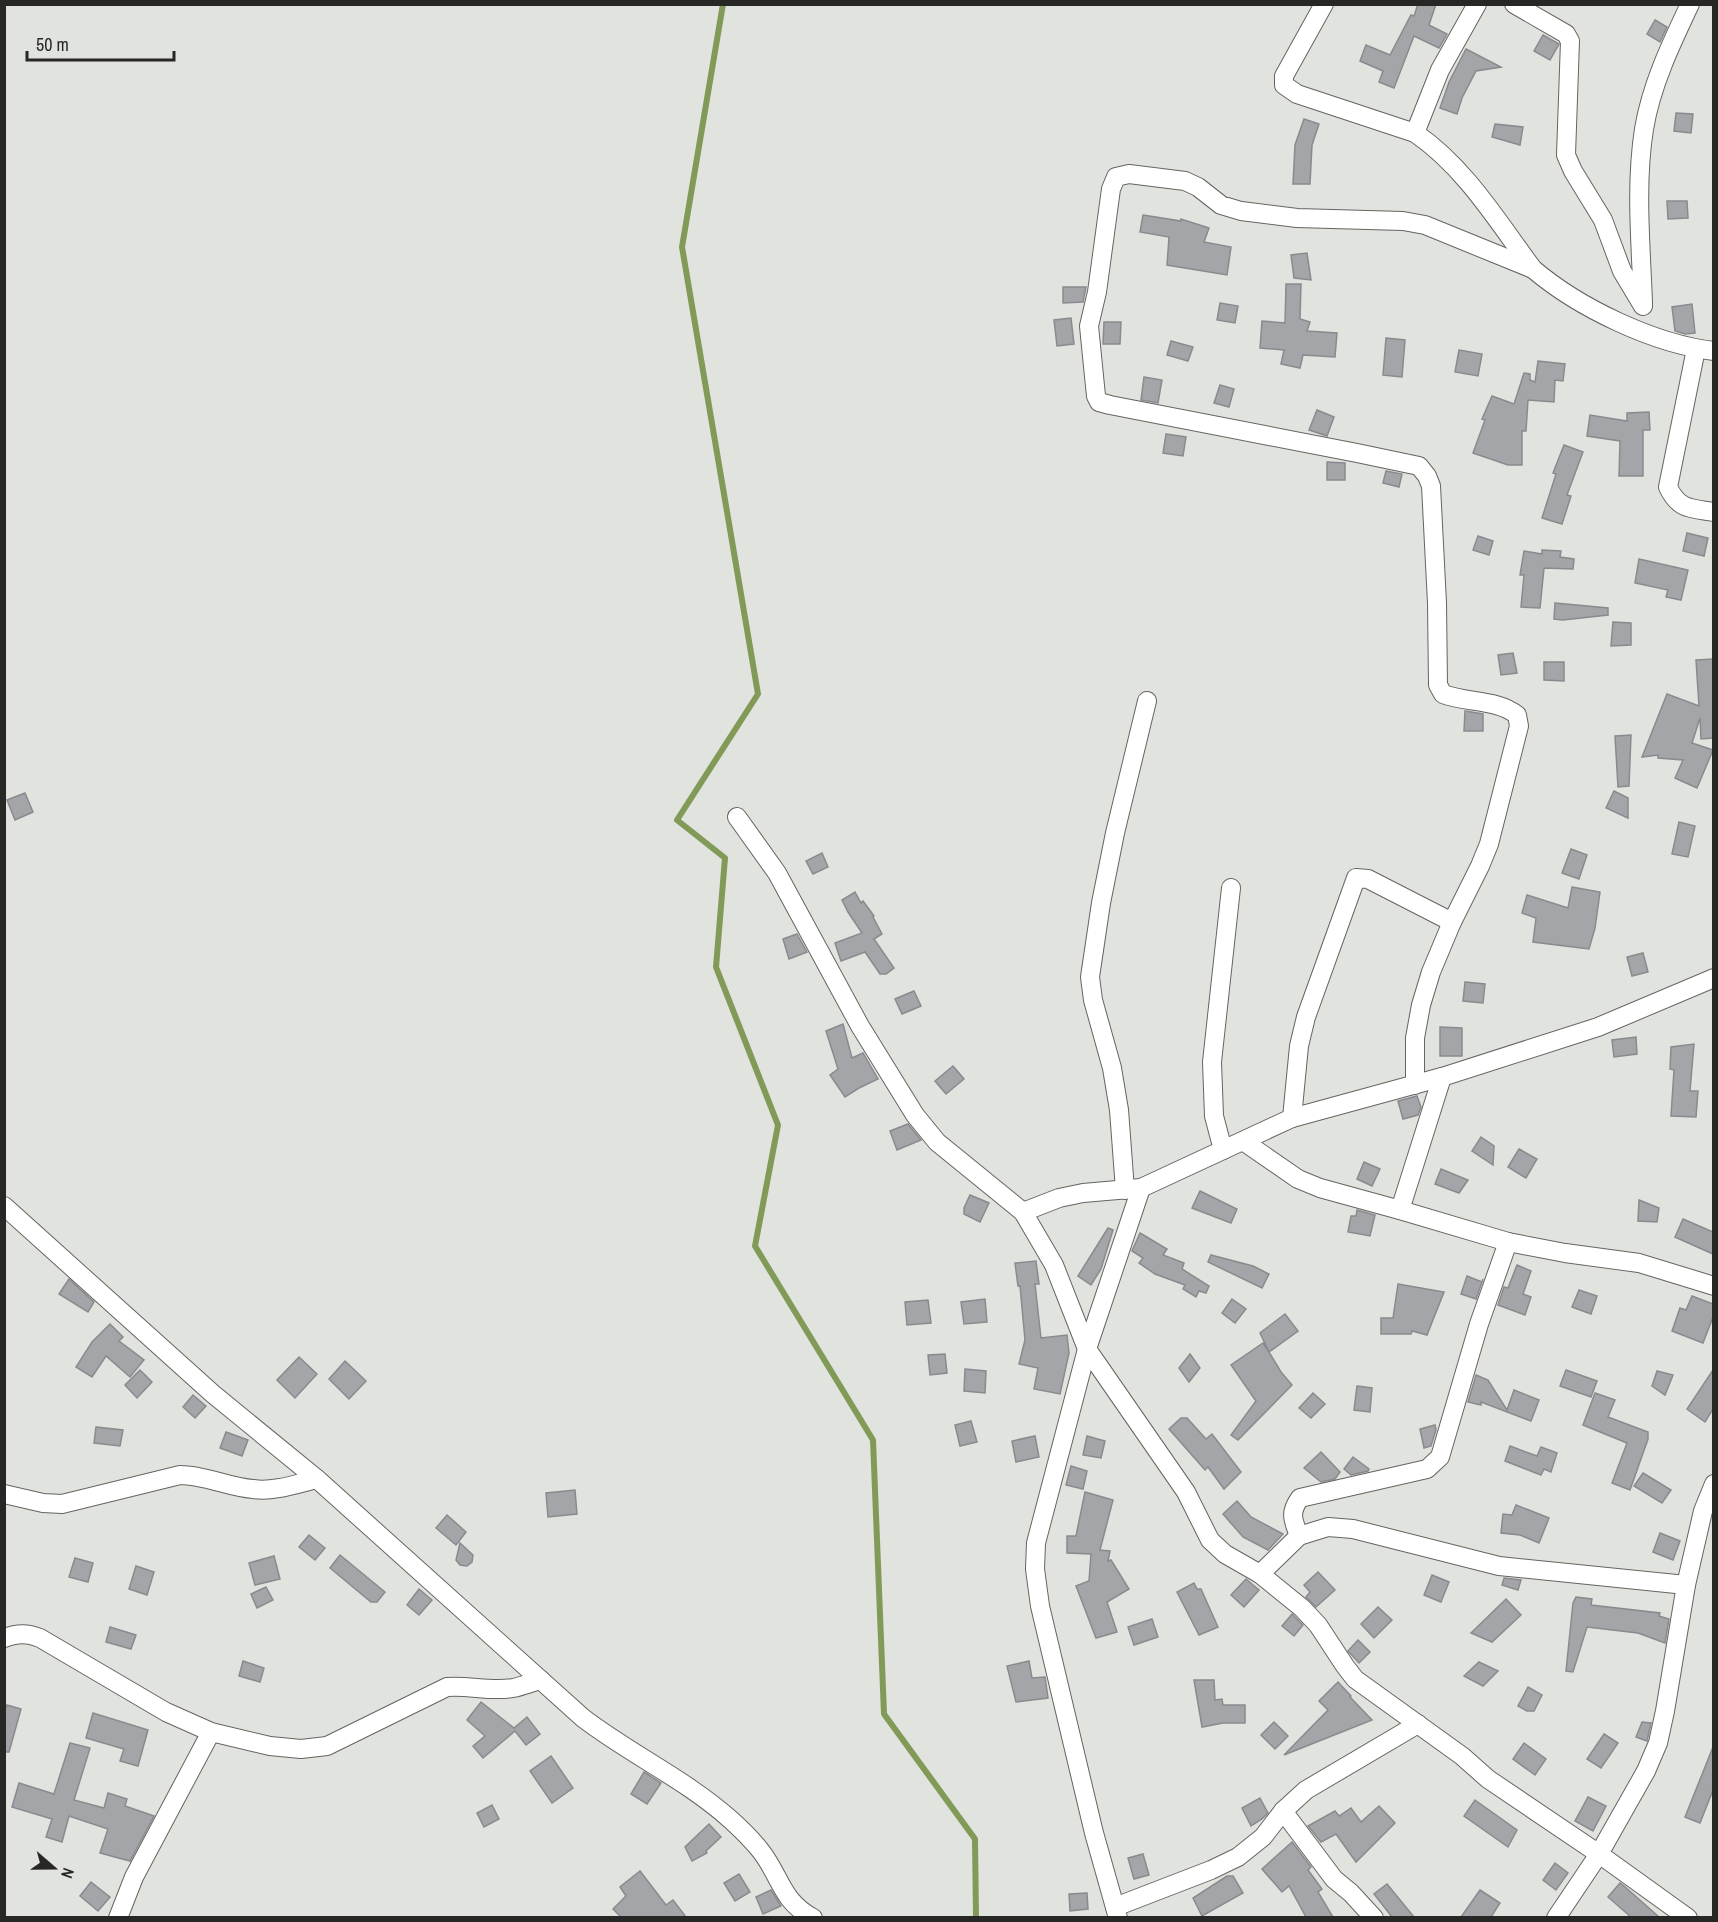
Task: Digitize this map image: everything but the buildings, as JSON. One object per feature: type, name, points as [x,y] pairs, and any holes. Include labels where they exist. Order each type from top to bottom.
[{"type":"street","points":[[1324,4],[1284,76],[1284,85],[1297,94],[1415,133],[1431,144],[1467,180],[1533,269],[1548,282],[1575,300],[1647,335],[1705,350],[1668,487],[1674,500],[1684,507],[1713,512]]},
{"type":"street","points":[[1415,133],[1440,70],[1477,4]]},
{"type":"street","points":[[1514,4],[1566,34],[1570,41],[1566,155],[1573,171],[1603,220],[1622,271],[1643,306]]},
{"type":"street","points":[[1647,335],[1643,306],[1640,178],[1644,129],[1654,87],[1690,4]]},
{"type":"street","points":[[1415,1084],[1416,1038],[1421,1005],[1431,972],[1452,922],[1489,844],[1519,726],[1517,714],[1508,708],[1454,698],[1443,694],[1438,685],[1437,603],[1431,486],[1427,476],[1419,466],[1099,402],[1093,381],[1089,326],[1097,292],[1112,189],[1116,177],[1129,174],[1185,181],[1198,187],[1221,205],[1241,211],[1297,218],[1392,221],[1425,225],[1533,269]]},
{"type":"street","points":[[1146,701],[1115,833],[1090,976],[1093,1000],[1112,1068],[1133,1189],[1036,1543],[1035,1569],[1040,1606],[1088,1811],[1117,1912],[1238,1857],[1263,1837],[1282,1811],[1306,1790],[1418,1724]]},
{"type":"street","points":[[737,817],[777,873],[860,1026],[915,1115],[937,1142],[1023,1212],[1054,1265],[1088,1349],[1186,1492],[1210,1540],[1225,1554],[1260,1574],[1302,1608],[1318,1625],[1355,1678],[1462,1756],[1488,1779],[1688,1917]]},
{"type":"street","points":[[1292,1118],[1299,1046],[1306,1017],[1356,878],[1368,879],[1452,922]]},
{"type":"street","points":[[1223,1150],[1214,1116],[1212,1062],[1232,888]]},
{"type":"street","points":[[1023,1212],[1059,1198],[1083,1193],[1133,1189],[1292,1118],[1442,1077],[1598,1027],[1713,978]]},
{"type":"street","points":[[1400,1210],[1442,1077]]},
{"type":"street","points":[[1243,1141],[1298,1179],[1320,1188],[1508,1242],[1565,1253],[1639,1263],[1713,1286]]},
{"type":"street","points":[[4,1206],[213,1394],[317,1479],[583,1718],[610,1739],[692,1790],[731,1820],[761,1851],[791,1902],[801,1911],[813,1917]]},
{"type":"street","points":[[1299,1536],[1293,1520],[1293,1507],[1300,1498],[1426,1469],[1440,1457],[1479,1324],[1508,1242]]},
{"type":"street","points":[[4,1494],[43,1503],[62,1504],[180,1475],[194,1475],[254,1490],[281,1488],[317,1479]]},
{"type":"street","points":[[1556,1917],[1599,1854],[1646,1771],[1658,1743],[1686,1585],[1703,1511],[1713,1486]]},
{"type":"street","points":[[1260,1574],[1299,1536],[1328,1527],[1353,1529],[1499,1566],[1686,1585]]},
{"type":"street","points":[[4,1638],[28,1633],[40,1638],[144,1700],[211,1732],[270,1746],[301,1749],[327,1746],[447,1687],[463,1685],[488,1689],[513,1688],[541,1680]]},
{"type":"street","points":[[118,1917],[134,1877],[211,1732]]},
{"type":"street","points":[[1282,1811],[1334,1879],[1374,1917]]},
{"type":"waterway","points":[[723,4],[682,247],[758,694],[677,820],[725,858],[716,967],[778,1125],[755,1246],[873,1440],[884,1714],[975,1839],[976,1918]]}]
